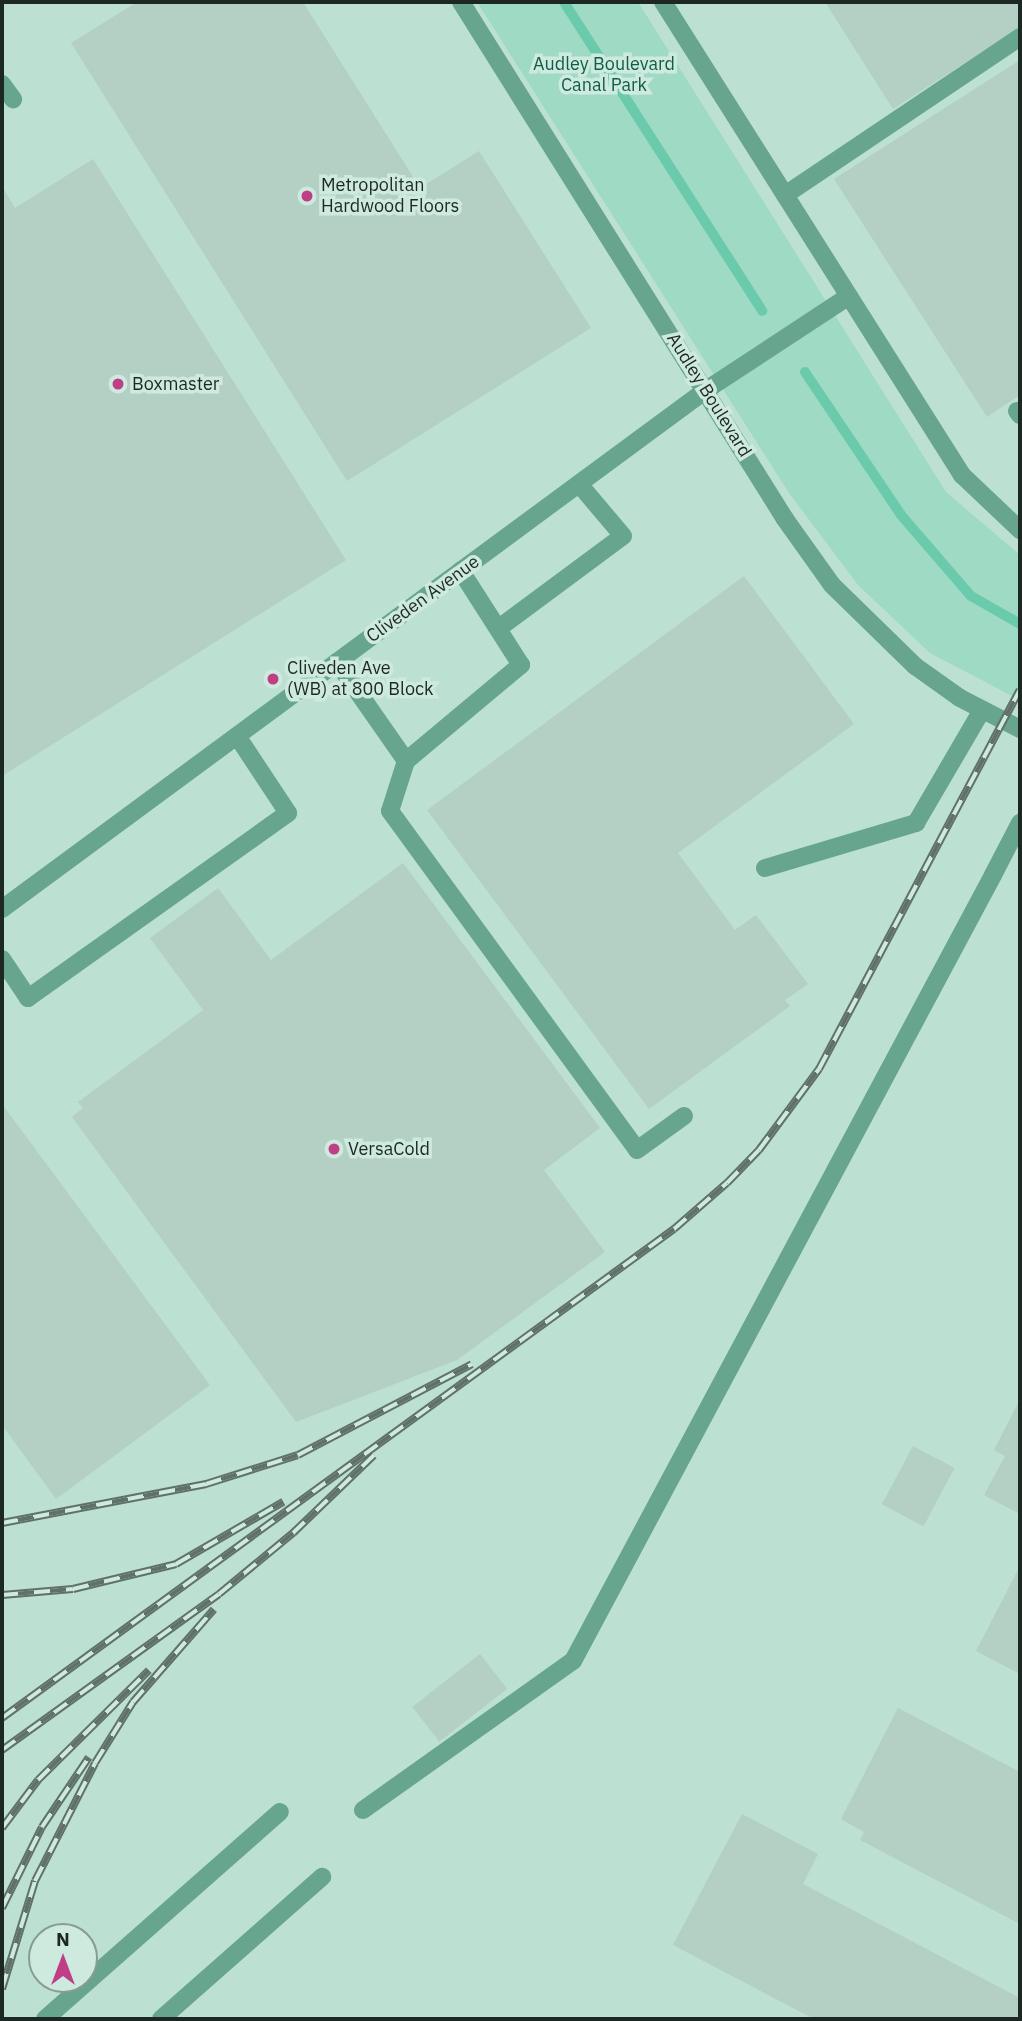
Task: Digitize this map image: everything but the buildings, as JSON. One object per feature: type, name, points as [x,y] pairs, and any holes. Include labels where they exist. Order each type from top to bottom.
[{"type":"street","name":"Audley Boulevard","points":[[460,2],[785,519],[832,585],[915,666],[982,710],[1020,729]]},
{"type":"street","points":[[663,2],[962,475],[1020,530]]},
{"type":"street","points":[[785,195],[1020,37]]},
{"type":"street","points":[[2,84],[13,99]]},
{"type":"street","name":"Cliveden Avenue","points":[[2,909],[706,390],[849,296]]},
{"type":"street","points":[[499,628],[623,536],[579,484]]},
{"type":"street","points":[[461,571],[522,665],[406,761],[390,811],[637,1150],[684,1116]]},
{"type":"street","points":[[337,662],[406,761]]},
{"type":"street","points":[[765,868],[916,823],[982,710]]},
{"type":"street","points":[[2,959],[28,998],[288,813],[237,736]]},
{"type":"street","points":[[363,1810],[573,1661],[1020,823]]},
{"type":"street","points":[[45,2019],[280,1812]]},
{"type":"street","points":[[161,2019],[322,1877]]},
{"type":"shaded area","points":[[2,2],[1020,2],[1020,2019],[2,2019]]},
{"type":"green space","name":"Audley Boulevard Canal Park","points":[[477,2],[638,2],[946,492],[1020,555],[1020,700],[930,653],[858,585],[789,493]]},
{"type":"waterway","points":[[564,2],[762,311]]},
{"type":"waterway","points":[[805,372],[901,515],[971,596],[1020,624]]},
{"type":"railway","points":[[2,1718],[674,1229],[727,1183],[759,1150],[819,1069],[1020,690]]},
{"type":"railway","points":[[2,1523],[206,1484],[298,1455],[472,1364]]},
{"type":"railway","points":[[2,1750],[219,1594],[293,1533],[374,1455]]},
{"type":"railway","points":[[2,1595],[73,1589],[176,1564],[283,1502]]},
{"type":"railway","points":[[2,1989],[35,1881],[95,1763],[133,1702],[214,1609]]},
{"type":"railway","points":[[2,1828],[38,1780],[149,1670]]},
{"type":"railway","points":[[2,1908],[42,1827],[89,1757]]},
{"type":"place","name":"Metropolitan Hardwood Floors","points":[[307,196]]},
{"type":"place","name":"Boxmaster","points":[[118,384]]},
{"type":"place","name":"Cliveden Ave (WB) at 800 Block","points":[[273,679]]},
{"type":"place","name":"VersaCold","points":[[334,1149]]}]
